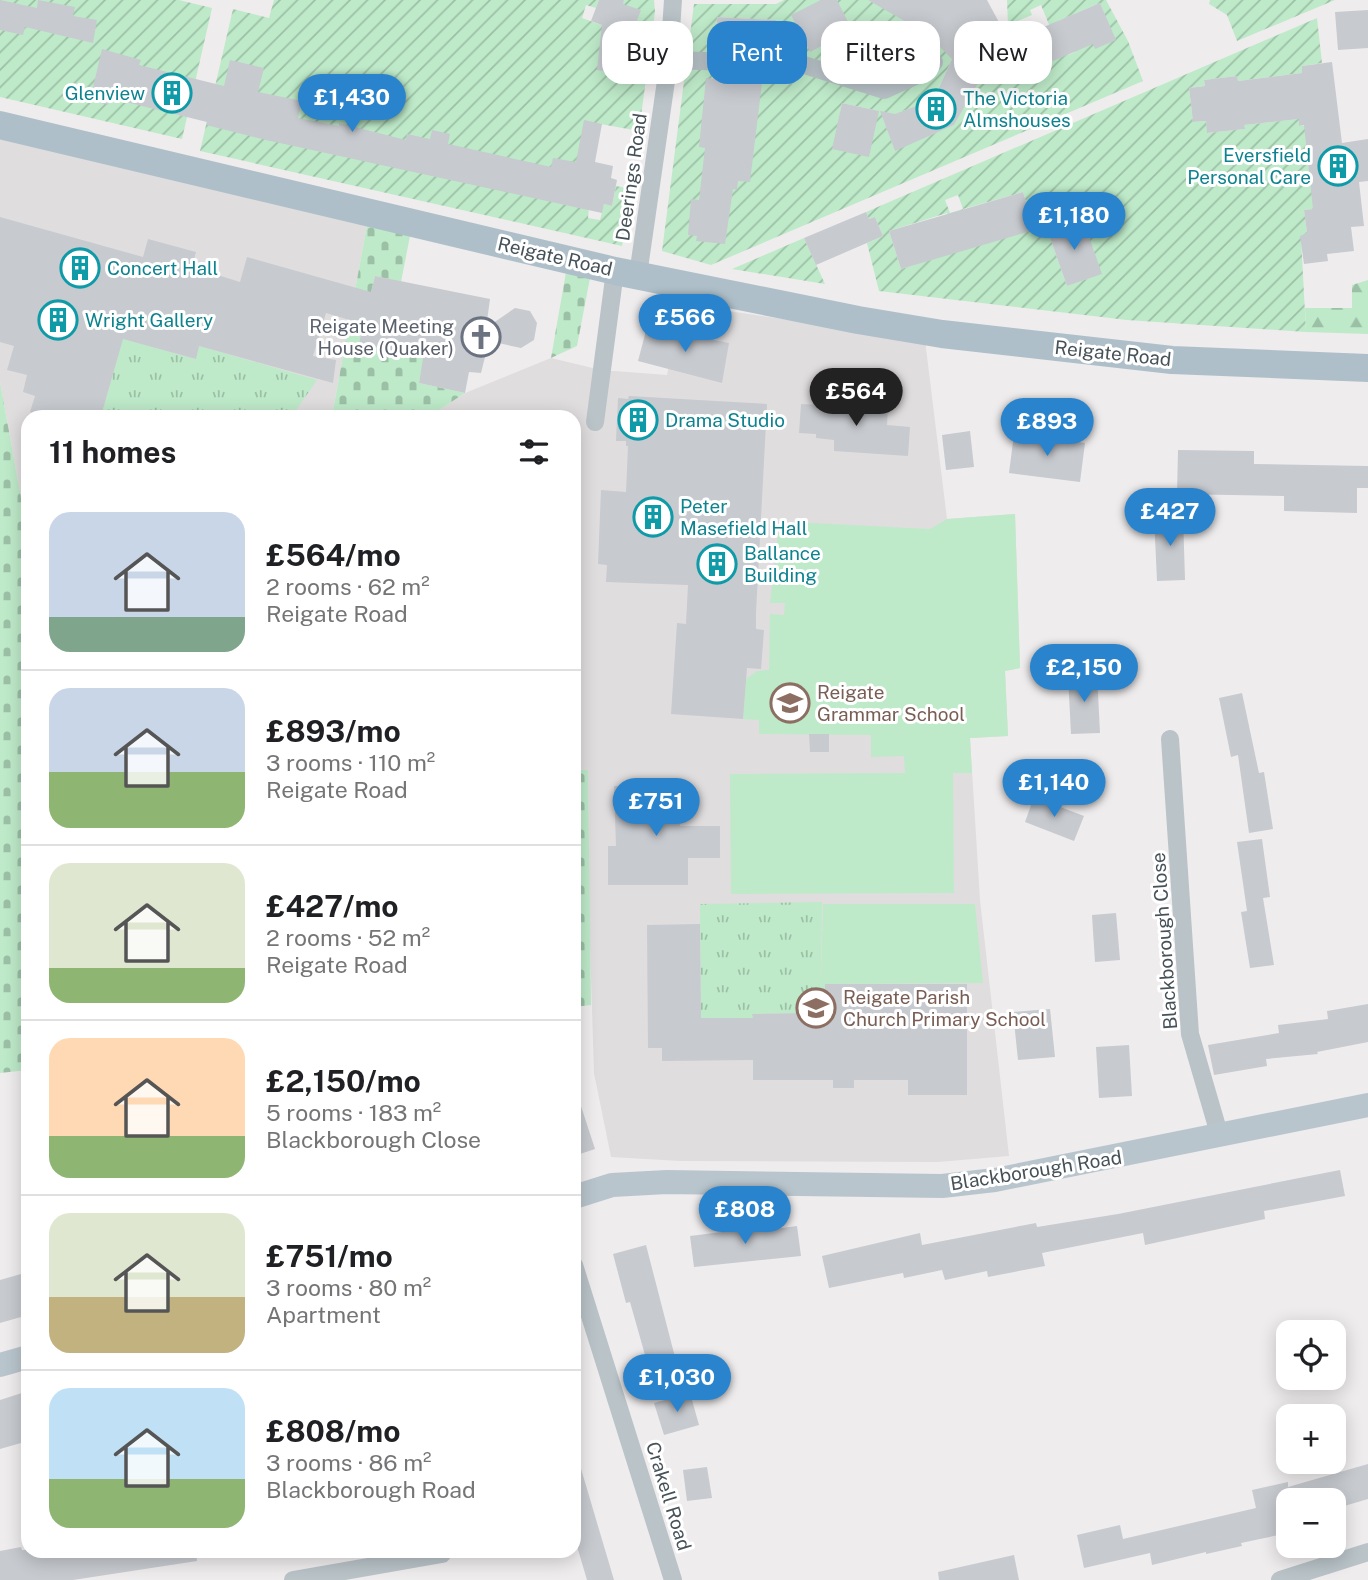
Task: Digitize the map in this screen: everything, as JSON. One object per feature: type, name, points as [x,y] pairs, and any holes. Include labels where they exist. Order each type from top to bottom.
[{"type":"main road","name":"Reigate Road","points":[[0,125],[706,291],[942,334],[1172,360],[1368,368]]},
{"type":"main road","name":"Blackborough Road","points":[[581,1195],[612,1185],[667,1182],[942,1186],[995,1180],[1220,1137],[1368,1105]]},
{"type":"main road","points":[[0,1366],[21,1359]]},
{"type":"street","name":"Deerings Road","points":[[672,21],[673,0]]},
{"type":"street","points":[[693,61],[801,64],[821,70]]},
{"type":"street","name":"Deerings Road","points":[[595,422],[664,84]]},
{"type":"street","points":[[865,84],[884,90],[897,84]]},
{"type":"street","name":"Blackborough Close","points":[[1170,739],[1191,1034],[1220,1137]]},
{"type":"street","name":"Crakell Road","points":[[581,1287],[673,1580]]},
{"type":"street","points":[[1280,1580],[1368,1552]]},
{"type":"street","points":[[293,1580],[419,1558]]},
{"type":"shaded area","points":[[0,138],[367,225],[333,410],[21,410],[21,498],[0,382]]},
{"type":"shaded area","name":"Reigate Grammar School","points":[[681,304],[925,340],[947,519],[1015,514],[1020,668],[1005,671],[1008,736],[970,738],[980,900],[1009,1156],[938,1162],[681,1161],[611,1157],[594,1073],[588,770],[581,769],[581,410],[439,410],[465,393],[551,358],[601,370],[667,375]]},
{"type":"green space","points":[[0,0],[179,0],[212,8],[182,139],[0,97]]},
{"type":"green space","points":[[274,0],[599,0],[596,8],[586,5],[582,18],[602,25],[602,84],[645,84],[639,131],[584,121],[588,218],[600,220],[604,204],[612,206],[616,186],[632,189],[622,246],[200,151],[233,9],[269,18]]},
{"type":"green space","points":[[624,0],[654,0],[654,21],[614,21]]},
{"type":"green space","points":[[868,0],[910,21],[821,21],[821,84],[940,84],[940,36],[954,43],[954,54],[934,99],[883,119],[895,150],[954,125],[977,84],[1052,84],[1052,52],[1059,49],[1052,32],[1052,21],[1048,21],[1041,5],[1030,10],[1032,15],[1018,21],[1008,21],[1007,0],[1106,0],[1128,41],[1143,81],[711,265],[662,251],[684,84],[693,84],[694,4]],"holes":[[[1100,3],[1115,40],[1092,40],[1073,48],[1075,52],[1068,55],[1058,21]],[[842,103],[878,111],[833,149]]]},
{"type":"green space","points":[[1210,0],[1335,0],[1237,41],[1227,15],[1209,4]]},
{"type":"green space","points":[[1317,18],[1322,63],[1302,66],[1302,73],[1238,81],[1237,76],[1204,80],[1205,86],[1189,88],[1193,122],[1206,121],[1208,133],[1244,129],[1244,125],[1299,119],[1299,126],[1308,125],[1309,168],[1321,208],[1304,210],[1307,233],[1301,237],[1306,332],[1127,320],[879,291],[867,243],[883,236],[875,217],[869,219],[866,212]],"holes":[[[1023,192],[1034,229],[974,247],[963,209]],[[958,195],[963,209],[950,213],[945,200]],[[947,213],[959,251],[901,269],[889,231]],[[1082,217],[1101,274],[1067,286],[1047,229]]]},
{"type":"green space","points":[[367,225],[410,236],[401,282],[375,276],[359,343],[397,352],[428,334],[419,383],[465,393],[439,410],[333,410]]},
{"type":"green space","points":[[804,238],[825,284],[732,269]]},
{"type":"green space","points":[[566,272],[590,278],[577,346],[551,358]]},
{"type":"green space","points":[[1368,280],[1368,334],[1306,332],[1305,308],[1352,308],[1352,285]]},
{"type":"green space","points":[[85,328],[195,359],[199,346],[317,380],[296,410],[103,410],[118,356]]},
{"type":"green space","points":[[0,382],[21,498],[21,1071],[0,1073]]},
{"type":"green space","points":[[1015,514],[1020,668],[1005,671],[1008,736],[970,738],[972,773],[953,773],[954,893],[731,894],[730,774],[905,773],[904,756],[871,757],[871,735],[759,734],[759,720],[743,719],[746,679],[757,671],[769,670],[770,614],[784,615],[785,603],[770,603],[778,533],[790,533],[792,522],[930,529],[947,519]]},
{"type":"green space","points":[[581,769],[588,770],[591,1005],[581,1006]]},
{"type":"green space","points":[[822,902],[821,983],[825,984],[825,993],[813,994],[813,1013],[753,1014],[753,1039],[701,1018],[700,904]]},
{"type":"green space","points":[[823,904],[975,904],[983,983],[821,984]]},
{"type":"building","points":[[0,0],[37,8],[38,0],[75,7],[73,16],[97,20],[93,43],[25,27],[23,35],[0,30]]},
{"type":"building","points":[[599,0],[624,0],[623,4],[641,10],[637,21],[602,21],[602,25],[591,21]]},
{"type":"building","points":[[821,0],[837,0],[848,21],[821,21],[821,46],[810,52],[807,46],[807,21],[794,21],[791,15]]},
{"type":"building","points":[[868,0],[987,0],[998,21],[954,21],[954,84],[977,84],[954,125],[895,151],[880,111],[895,114],[934,99],[952,59],[940,47],[940,21],[904,21]]},
{"type":"building","points":[[1100,3],[1116,40],[1095,49],[1093,44],[1053,61],[1052,23]]},
{"type":"building","points":[[1368,10],[1368,48],[1338,50],[1335,12]]},
{"type":"building","points":[[717,17],[776,20],[776,21],[717,21]]},
{"type":"building","points":[[602,25],[602,71],[597,70]]},
{"type":"building","points":[[102,49],[141,60],[139,65],[224,86],[230,60],[264,68],[258,92],[302,101],[298,118],[339,126],[339,123],[406,140],[407,134],[430,139],[432,130],[450,134],[448,144],[551,167],[553,158],[576,162],[584,120],[602,124],[595,162],[613,166],[611,178],[617,180],[612,206],[604,204],[602,213],[266,140],[130,103],[109,99],[108,105],[90,100]]},
{"type":"building","name":"Eversfield Personal Care","points":[[1332,62],[1342,143],[1368,139],[1368,181],[1359,182],[1364,226],[1351,227],[1354,251],[1327,254],[1328,261],[1304,264],[1300,236],[1307,233],[1304,210],[1313,209],[1304,125],[1299,126],[1299,119],[1244,125],[1245,129],[1207,133],[1206,121],[1193,122],[1189,88],[1205,86],[1204,80],[1237,76],[1238,81],[1302,73],[1302,66]]},
{"type":"building","points":[[706,78],[707,84],[762,84],[750,182],[738,181],[737,190],[733,189],[725,244],[696,241],[697,236],[688,235],[691,199],[699,200],[705,148],[699,147]]},
{"type":"building","points":[[842,103],[879,111],[869,157],[832,149]]},
{"type":"building","points":[[1023,192],[1034,230],[901,269],[889,231]]},
{"type":"building","points":[[866,212],[869,219],[875,217],[883,236],[816,265],[804,238]]},
{"type":"building","points":[[0,217],[143,257],[148,239],[196,252],[192,267],[240,282],[247,257],[371,292],[375,276],[490,299],[486,328],[515,308],[530,311],[537,323],[534,340],[521,348],[489,341],[481,373],[469,372],[465,393],[419,383],[423,358],[359,343],[363,324],[326,313],[313,356],[336,360],[333,383],[199,346],[196,359],[123,339],[103,410],[31,410],[35,396],[23,392],[27,375],[7,370],[14,346],[0,342]]},
{"type":"building","points":[[1082,217],[1102,274],[1067,286],[1047,229]]},
{"type":"building","points":[[647,327],[729,343],[722,383],[638,361]]},
{"type":"building","points":[[629,396],[767,404],[756,613],[756,629],[764,630],[761,669],[747,668],[743,719],[671,714],[677,623],[686,624],[688,585],[606,582],[607,565],[598,564],[601,490],[626,492],[628,446],[626,441],[616,441],[618,398],[628,399]]},
{"type":"building","points":[[834,401],[888,405],[887,425],[910,427],[908,456],[834,451],[834,440],[816,438],[816,434],[799,433],[801,404],[834,406]]},
{"type":"building","points":[[970,431],[974,467],[946,470],[942,435]]},
{"type":"building","points":[[1014,434],[1085,443],[1080,482],[1009,473]]},
{"type":"building","points":[[1178,450],[1254,451],[1254,464],[1368,466],[1368,488],[1357,488],[1357,513],[1284,511],[1284,496],[1177,494]]},
{"type":"building","points":[[1154,516],[1183,516],[1185,580],[1157,581]]},
{"type":"building","points":[[1097,674],[1100,733],[1071,734],[1068,676]]},
{"type":"building","points":[[1242,693],[1259,773],[1264,772],[1273,829],[1249,833],[1238,755],[1231,757],[1219,698]]},
{"type":"building","points":[[809,734],[829,734],[829,752],[810,752]]},
{"type":"building","points":[[681,784],[680,826],[720,826],[720,858],[688,858],[688,885],[608,885],[608,846],[616,846],[614,786]]},
{"type":"building","points":[[1034,797],[1084,816],[1074,841],[1025,822]]},
{"type":"building","points":[[1262,839],[1270,897],[1263,898],[1274,965],[1250,968],[1241,912],[1247,911],[1237,842]]},
{"type":"building","points":[[1116,913],[1120,960],[1095,962],[1092,915]]},
{"type":"building","points":[[700,924],[701,1018],[753,1018],[752,1014],[813,1013],[813,993],[825,993],[825,984],[967,984],[967,1095],[908,1095],[908,1080],[854,1080],[854,1088],[833,1088],[833,1080],[753,1080],[753,1060],[662,1061],[662,1048],[648,1048],[647,925]]},
{"type":"building","points":[[1368,1004],[1368,1042],[1317,1052],[1318,1054],[1266,1059],[1267,1066],[1214,1075],[1208,1045],[1279,1033],[1278,1025],[1328,1019],[1327,1011]]},
{"type":"building","points":[[1050,1009],[1055,1057],[1018,1060],[1013,1012]]},
{"type":"building","points":[[1129,1045],[1132,1096],[1099,1098],[1096,1047]]},
{"type":"building","points":[[581,1106],[595,1149],[581,1154]]},
{"type":"building","points":[[1340,1170],[1345,1196],[1264,1211],[1265,1219],[1145,1245],[1143,1233],[1042,1253],[1045,1266],[988,1277],[987,1271],[945,1280],[942,1270],[904,1278],[903,1273],[829,1288],[822,1256],[920,1233],[922,1245],[1036,1223],[1037,1227],[1118,1214]]},
{"type":"building","points":[[797,1226],[801,1256],[694,1267],[690,1236],[738,1230],[739,1234]]},
{"type":"building","points":[[646,1245],[676,1361],[649,1369],[630,1302],[626,1303],[613,1254]]},
{"type":"building","points":[[21,1274],[21,1317],[0,1323],[0,1280]]},
{"type":"building","points":[[21,1393],[21,1443],[0,1449],[0,1400]]},
{"type":"building","points":[[690,1393],[699,1425],[664,1435],[654,1403]]},
{"type":"building","points":[[1368,1464],[1368,1499],[1346,1505],[1346,1488],[1276,1488],[1276,1536],[1241,1543],[1242,1546],[1152,1565],[1150,1553],[1084,1568],[1077,1535],[1120,1525],[1123,1539],[1256,1508],[1252,1490],[1288,1482],[1288,1487],[1333,1474],[1346,1474],[1346,1470]]},
{"type":"building","points":[[707,1467],[712,1498],[687,1501],[683,1470]]},
{"type":"building","points":[[581,1469],[614,1580],[587,1580],[580,1558]]},
{"type":"building","points":[[21,1547],[21,1558],[197,1558],[197,1561],[73,1580],[0,1580],[0,1551]]},
{"type":"building","points":[[1014,1555],[1019,1580],[939,1580],[938,1572]]},
{"type":"place","name":"Glenview","points":[[172,93]]},
{"type":"place","name":"The Victoria Almshouses","points":[[936,109]]},
{"type":"place","name":"Eversfield Personal Care","points":[[1338,166]]},
{"type":"place","name":"Concert Hall","points":[[80,268]]},
{"type":"place","name":"Wright Gallery","points":[[58,320]]},
{"type":"place","name":"Reigate Meeting House (Quaker)","points":[[481,337]]},
{"type":"place","name":"Drama Studio","points":[[638,420]]},
{"type":"place","name":"Peter Masefield Hall","points":[[653,517]]},
{"type":"place","name":"Ballance Building","points":[[717,564]]},
{"type":"place","name":"Reigate Grammar School","points":[[790,703]]},
{"type":"place","name":"Reigate Parish Church Primary School","points":[[816,1008]]}]
